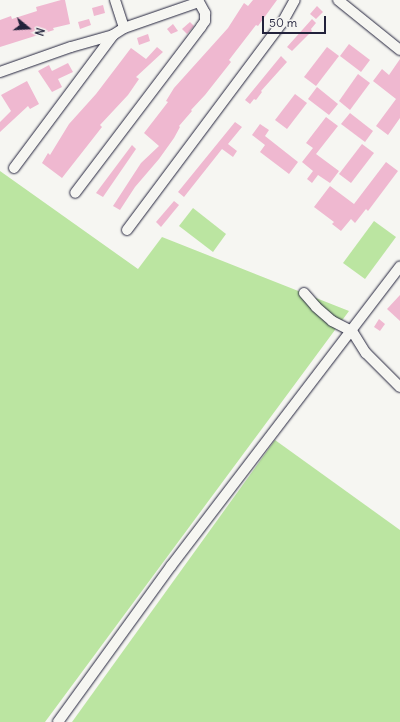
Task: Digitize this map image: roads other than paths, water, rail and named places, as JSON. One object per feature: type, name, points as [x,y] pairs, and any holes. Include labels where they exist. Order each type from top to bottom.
[{"type":"street","points":[[115,0],[124,28]]},
{"type":"street","points":[[127,230],[282,23],[295,0]]},
{"type":"street","points":[[338,0],[400,50]]},
{"type":"street","points":[[0,72],[71,47],[113,35],[124,28],[200,1],[205,21],[75,192]]},
{"type":"street","points":[[14,168],[113,35]]},
{"type":"street","points":[[58,722],[149,596],[264,442],[352,331],[400,266]]},
{"type":"street","points":[[304,293],[316,307],[332,321],[352,331],[366,353],[400,387]]}]
